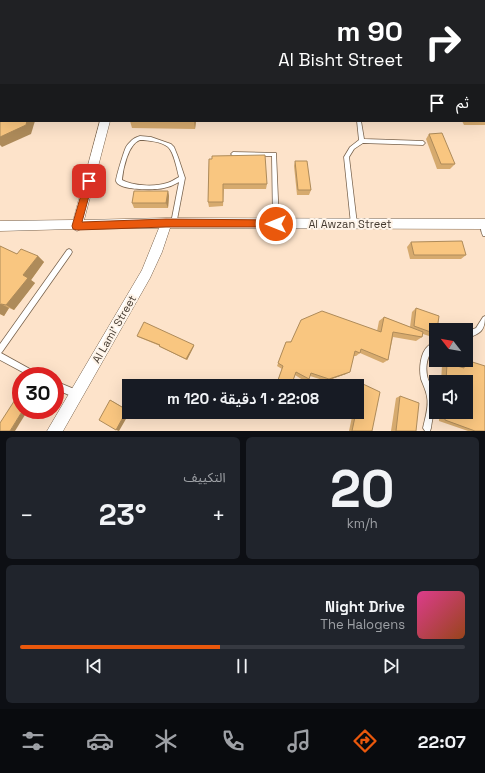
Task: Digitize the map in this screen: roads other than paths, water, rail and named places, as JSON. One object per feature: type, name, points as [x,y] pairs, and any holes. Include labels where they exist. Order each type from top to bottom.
[{"type":"street","points":[[77,226],[105,122]]},
{"type":"street","name":"Al Awzan Street","points":[[0,226],[77,226],[170,223],[354,224],[484,227]]},
{"type":"street","name":"Al Lami' Street","points":[[55,431],[146,274],[170,223]]},
{"type":"lane","points":[[359,122],[362,141]]},
{"type":"lane","points":[[170,223],[182,178],[176,157],[169,145],[151,139],[140,138],[134,140],[128,148],[120,174],[120,181],[123,184],[132,186],[165,186],[182,178]]},
{"type":"lane","points":[[354,224],[346,157],[352,148],[362,141],[423,143]]},
{"type":"lane","points":[[233,154],[274,154],[276,224]]},
{"type":"lane","points":[[0,350],[69,252]]},
{"type":"lane","points":[[473,332],[478,330],[485,319]]},
{"type":"lane","points":[[427,428],[431,397],[424,378],[424,363],[427,351],[429,349]]},
{"type":"lane","points":[[0,356],[20,367]]},
{"type":"lane","points":[[64,389],[76,394]]}]
